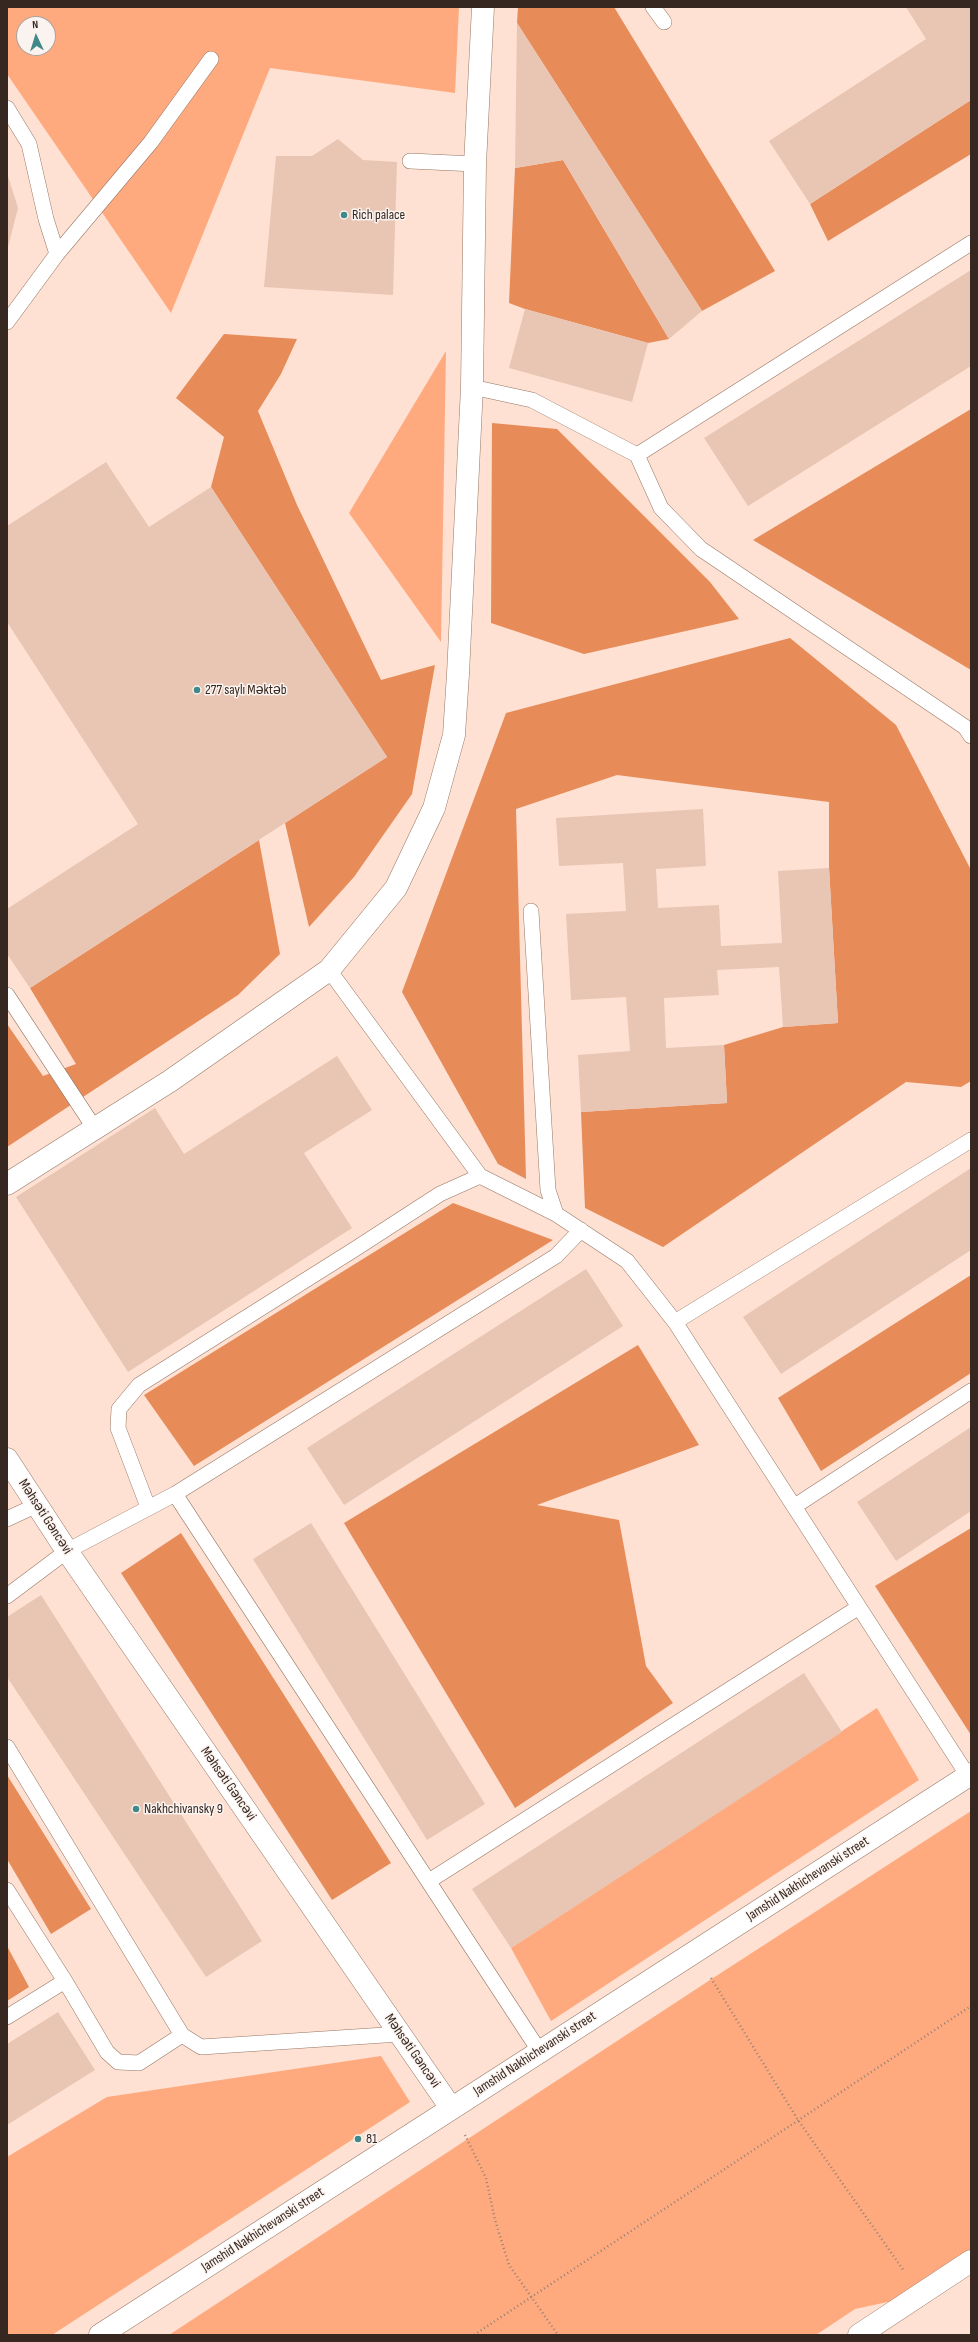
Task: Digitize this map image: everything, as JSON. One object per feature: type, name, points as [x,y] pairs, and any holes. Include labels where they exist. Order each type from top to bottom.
[{"type":"street","points":[[7,1184],[170,1081],[329,970],[396,888],[434,808],[454,735],[472,387],[475,164],[483,7]]},
{"type":"street","name":"Məhsəti Gəncəvi","points":[[7,1459],[67,1551],[451,2108]]},
{"type":"street","name":"Jamshid Nakhichevanski street","points":[[100,2335],[969,1775]]},
{"type":"street","points":[[860,2335],[971,2261]]},
{"type":"lane","points":[[653,7],[664,22]]},
{"type":"lane","points":[[7,322],[57,254],[151,142],[212,59]]},
{"type":"lane","points":[[7,108],[29,144],[46,219],[57,254]]},
{"type":"lane","points":[[410,161],[475,164]]},
{"type":"lane","points":[[637,455],[971,243]]},
{"type":"lane","points":[[472,387],[532,400],[637,455],[661,508],[701,549],[969,728]]},
{"type":"lane","points":[[530,911],[548,1190],[556,1214]]},
{"type":"lane","points":[[329,970],[480,1176],[556,1214],[627,1261],[674,1322],[969,1775]]},
{"type":"lane","points":[[7,995],[95,1128]]},
{"type":"lane","points":[[674,1322],[971,1140]]},
{"type":"lane","points":[[148,1507],[118,1428],[119,1409],[139,1385],[440,1194],[480,1176]]},
{"type":"lane","points":[[7,1596],[67,1551],[175,1494],[556,1256],[581,1230]]},
{"type":"lane","points":[[795,1506],[971,1391]]},
{"type":"lane","points":[[175,1494],[540,2052]]},
{"type":"lane","points":[[7,1519],[37,1505]]},
{"type":"lane","points":[[429,1881],[859,1606]]},
{"type":"lane","points":[[7,1747],[182,2035],[201,2047],[400,2034]]},
{"type":"lane","points":[[7,1890],[65,1981],[107,2052],[118,2062],[139,2063],[182,2035]]},
{"type":"lane","points":[[7,2018],[65,1981]]},
{"type":"path","points":[[695,1952],[798,2120],[920,2295]]},
{"type":"path","points":[[474,2335],[971,2006]]},
{"type":"path","points":[[451,2108],[486,2178],[495,2220],[509,2265],[558,2335]]},
{"type":"shaded area","points":[[7,7],[459,7],[455,93],[270,68],[171,313],[7,74]]},
{"type":"shaded area","points":[[518,7],[614,7],[775,271],[702,311],[517,23]]},
{"type":"shaded area","points":[[971,100],[971,154],[828,241],[810,204]]},
{"type":"shaded area","points":[[563,160],[669,339],[648,343],[525,309],[509,303],[515,168]]},
{"type":"shaded area","points":[[224,334],[297,339],[281,374],[258,411],[297,505],[381,680],[435,665],[412,794],[354,877],[309,927],[285,823],[387,757],[211,487],[224,437],[176,398]]},
{"type":"shaded area","points":[[446,351],[441,642],[349,513]]},
{"type":"shaded area","points":[[971,409],[971,670],[753,540]]},
{"type":"shaded area","points":[[492,423],[557,429],[710,582],[739,619],[584,654],[491,623]]},
{"type":"shaded area","points":[[790,638],[896,725],[971,870],[971,1081],[961,1087],[906,1082],[663,1247],[585,1208],[581,1112],[727,1103],[724,1045],[783,1027],[838,1023],[829,868],[829,802],[617,775],[516,809],[526,1179],[498,1164],[402,992],[506,713]]},
{"type":"shaded area","points":[[259,840],[280,954],[238,995],[7,1147],[7,1024],[43,1076],[76,1064],[30,988]]},
{"type":"shaded area","points":[[453,1203],[553,1240],[194,1466],[144,1395]]},
{"type":"shaded area","points":[[971,1275],[971,1373],[821,1471],[778,1398]]},
{"type":"shaded area","points":[[638,1345],[699,1445],[537,1505],[619,1520],[646,1666],[673,1703],[515,1808],[344,1523]]},
{"type":"shaded area","points":[[971,1528],[971,1735],[875,1586]]},
{"type":"shaded area","points":[[181,1533],[391,1863],[332,1900],[121,1573]]},
{"type":"shaded area","points":[[877,1708],[919,1780],[551,2021],[511,1948]]},
{"type":"shaded area","points":[[7,1775],[91,1909],[51,1934],[7,1859]]},
{"type":"shaded area","points":[[971,1811],[971,2259],[920,2295],[855,2309],[816,2335],[169,2335],[710,1980]]},
{"type":"shaded area","points":[[7,1946],[29,1987],[7,2001]]},
{"type":"shaded area","points":[[381,2056],[410,2102],[52,2335],[7,2335],[7,2157],[107,2097]]},
{"type":"building","points":[[906,7],[971,7],[971,100],[810,204],[769,141],[926,39]]},
{"type":"building","points":[[517,23],[702,311],[669,339],[563,160],[515,168]]},
{"type":"building","points":[[338,139],[363,160],[397,162],[393,295],[264,287],[276,156],[312,156]]},
{"type":"building","points":[[7,173],[18,208],[8,247],[7,247]]},
{"type":"building","points":[[971,270],[971,366],[748,506],[704,438]]},
{"type":"building","points":[[525,309],[648,343],[632,402],[509,368]]},
{"type":"building","name":"277 saylı Məktəb","points":[[106,462],[149,527],[211,487],[387,757],[30,988],[7,954],[7,909],[138,824],[7,622],[7,526]]},
{"type":"building","points":[[703,809],[706,866],[656,869],[658,908],[719,905],[721,946],[782,943],[778,871],[829,868],[838,1023],[783,1027],[779,967],[717,970],[719,995],[664,998],[666,1048],[724,1045],[727,1103],[581,1112],[578,1055],[630,1051],[626,997],[571,1000],[566,914],[626,911],[623,863],[559,866],[556,818]]},
{"type":"building","points":[[337,1056],[372,1110],[304,1153],[352,1228],[128,1372],[16,1197],[155,1108],[184,1154]]},
{"type":"building","points":[[971,1168],[971,1250],[781,1374],[743,1317]]},
{"type":"building","points":[[586,1269],[623,1326],[344,1505],[307,1448]]},
{"type":"building","points":[[971,1427],[971,1511],[896,1561],[857,1502]]},
{"type":"building","points":[[311,1523],[485,1804],[427,1840],[253,1559]]},
{"type":"building","name":"Nakhchivansky 9","points":[[41,1595],[262,1941],[206,1977],[7,1677],[7,1617]]},
{"type":"building","points":[[804,1673],[842,1732],[511,1948],[472,1889]]},
{"type":"building","points":[[58,2012],[95,2070],[7,2125],[7,2044]]},
{"type":"place","name":"Rich palace","points":[[344,215]]},
{"type":"place","name":"277 saylı Məktəb","points":[[197,690]]},
{"type":"place","name":"Nakhchivansky 9","points":[[136,1809]]},
{"type":"place","name":"81","points":[[358,2139]]}]
